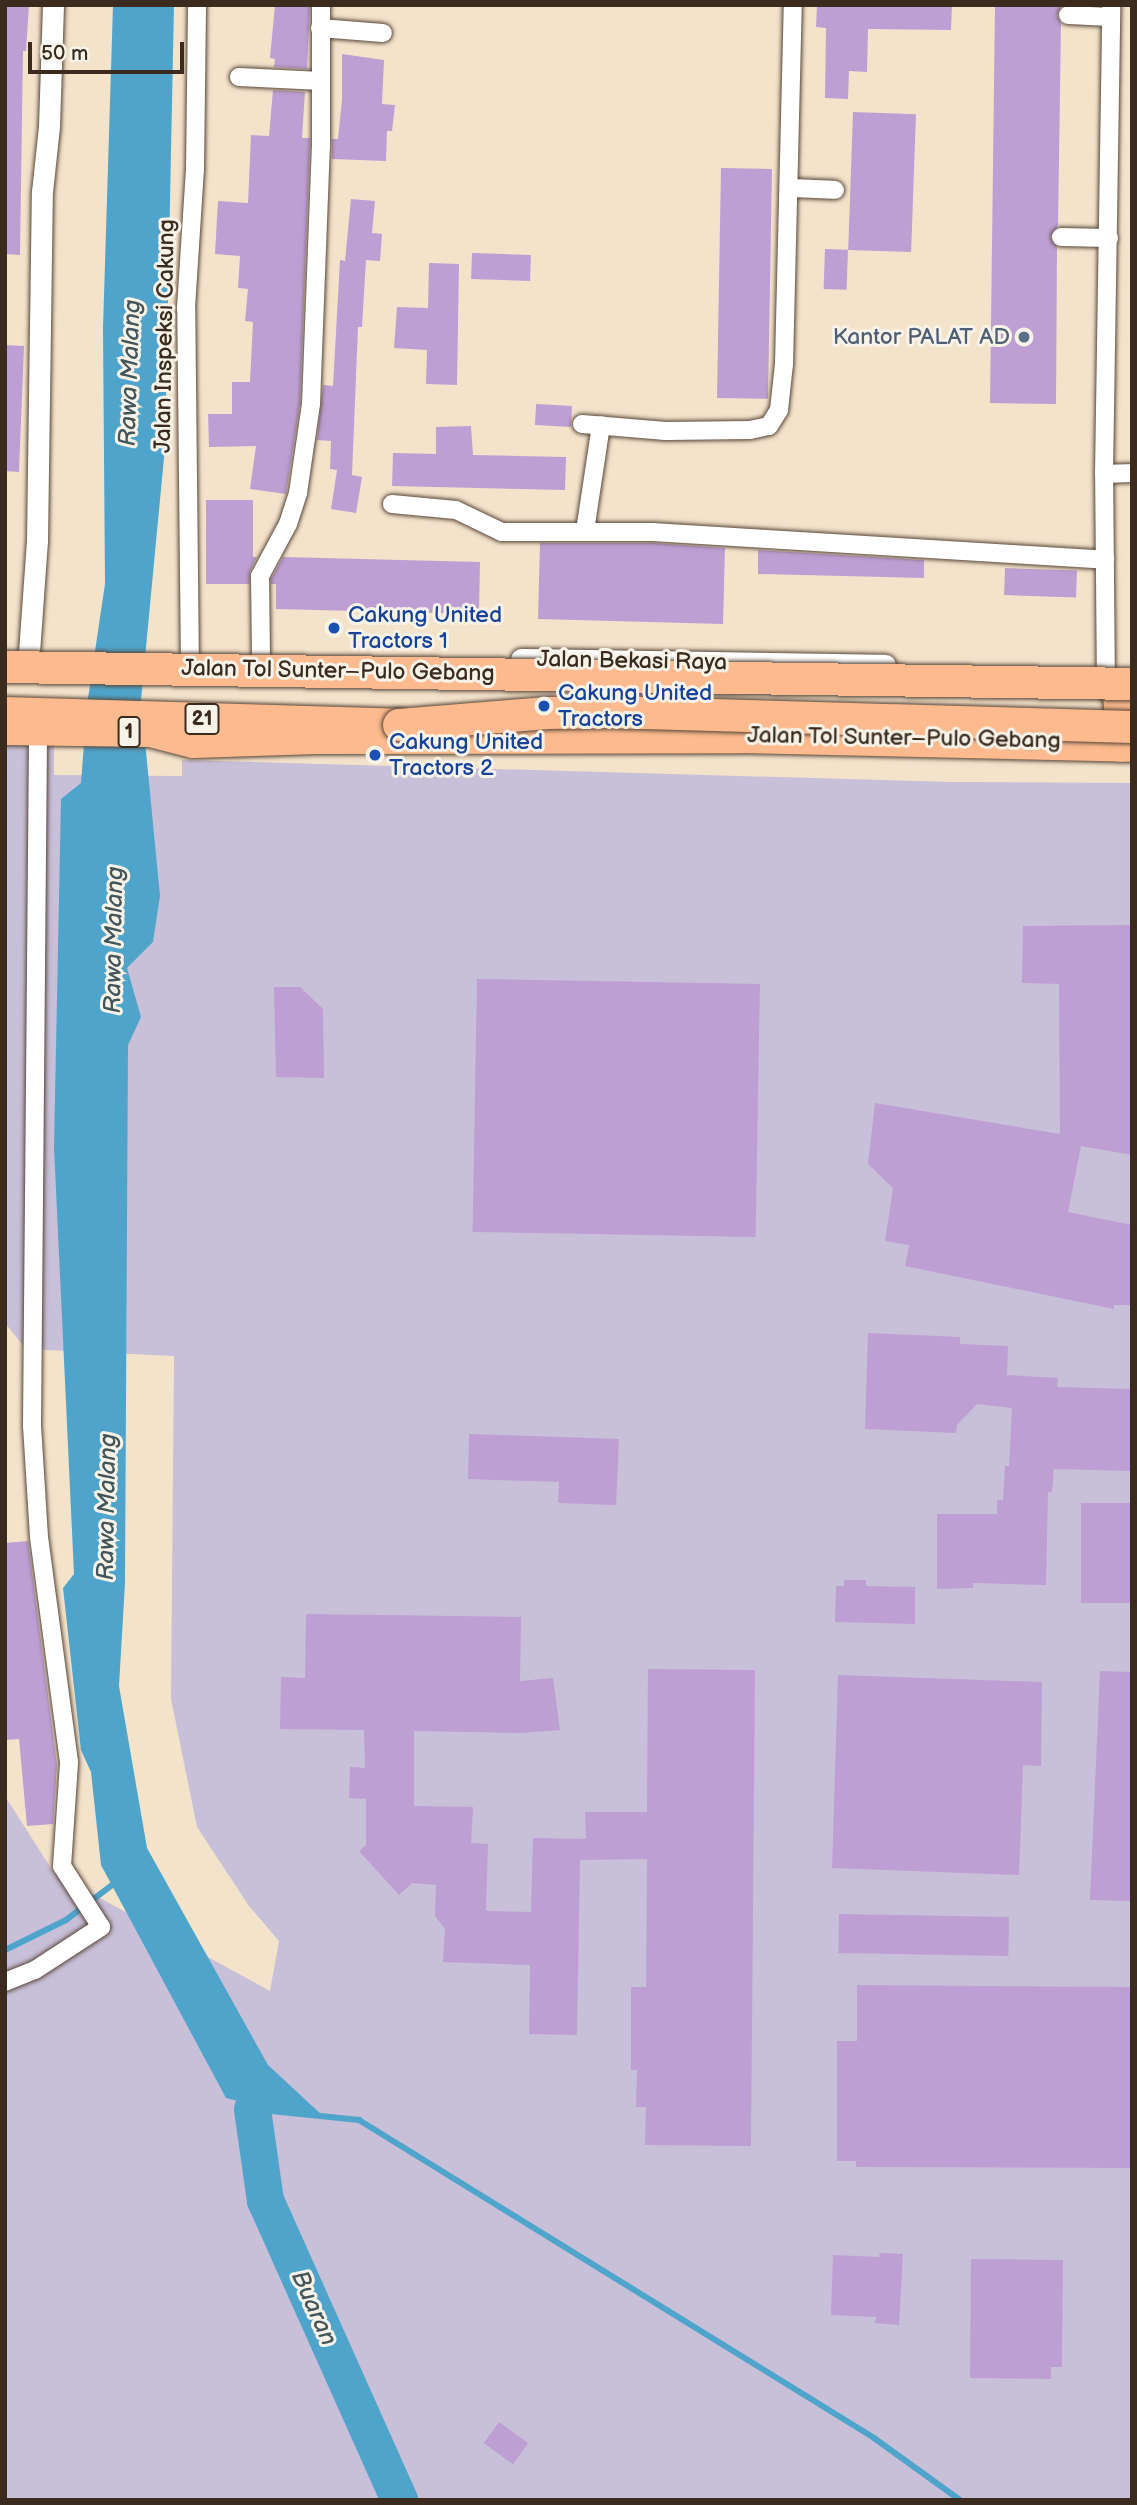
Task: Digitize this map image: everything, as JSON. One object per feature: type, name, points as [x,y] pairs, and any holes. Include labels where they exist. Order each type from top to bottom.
[{"type":"highway","name":"Jalan Bekasi Raya","points":[[22,666],[83,660],[1118,687]]},
{"type":"highway","name":"Jalan Tol Sunter–Pulo Gebang","points":[[22,666],[1118,687]]},
{"type":"highway","points":[[1118,687],[1129,741]]},
{"type":"highway","name":"Jalan Tol Sunter–Pulo Gebang","points":[[5,713],[399,725],[1129,741]]},
{"type":"highway","name":"1","points":[[5,731],[150,733],[193,744],[316,740],[1129,741]]},
{"type":"street","points":[[22,666],[37,541],[42,192],[49,126],[52,5]]},
{"type":"street","name":"Jalan Inspeksi Cakung","points":[[174,662],[186,308],[195,170],[197,5]]},
{"type":"street","points":[[261,657],[260,576],[288,524],[298,493],[311,404],[321,5]]},
{"type":"street","points":[[582,424],[726,432],[769,426],[779,410],[784,364],[793,5]]},
{"type":"street","points":[[1068,15],[1111,11],[1110,238],[1104,474],[1105,560],[1118,687]]},
{"type":"street","points":[[320,28],[383,33]]},
{"type":"street","points":[[239,78],[321,81]]},
{"type":"street","points":[[790,188],[835,190]]},
{"type":"street","points":[[1061,237],[1110,238]]},
{"type":"street","points":[[585,531],[601,425]]},
{"type":"street","points":[[1104,474],[1132,473]]},
{"type":"street","points":[[392,504],[456,510],[502,532],[585,531],[765,537],[1105,560]]},
{"type":"street","name":"Jalan Bekasi Raya","points":[[174,662],[261,657],[1118,687],[1132,669]]},
{"type":"street","points":[[5,1982],[35,1970],[97,1922],[62,1866],[69,1762],[39,1537],[32,1426],[38,797],[51,731]]},
{"type":"shaded area","points":[[5,739],[54,740],[54,775],[182,776],[182,760],[951,782],[1132,783],[1132,2500],[5,2500],[5,1796],[54,1873],[270,1991],[279,1941],[249,1906],[197,1827],[171,1699],[174,1356],[26,1349],[5,1323]]},
{"type":"water","name":"Rawa Malang","points":[[113,5],[174,5],[165,447],[141,700],[160,896],[153,942],[127,968],[141,1017],[128,1045],[125,1583],[119,1686],[147,1848],[268,2065],[324,2117],[276,2111],[226,2098],[101,1865],[91,1772],[81,1750],[63,1588],[74,1574],[54,1147],[61,799],[81,783],[87,705],[105,584],[103,328]]},
{"type":"building","points":[[5,5],[29,5],[26,51],[23,51],[20,255],[5,254]]},
{"type":"building","points":[[275,5],[310,6],[307,69],[274,67],[275,59],[270,58]]},
{"type":"building","points":[[817,5],[952,5],[951,30],[868,29],[867,72],[849,71],[848,99],[825,98],[826,28],[816,27]]},
{"type":"building","points":[[995,5],[1062,5],[1057,15],[1061,24],[1058,226],[1050,237],[1057,247],[1056,404],[990,403]]},
{"type":"building","points":[[342,54],[384,60],[382,104],[395,105],[392,131],[387,131],[386,161],[332,159],[332,139],[338,139],[342,99]]},
{"type":"building","points":[[273,90],[305,92],[302,138],[310,138],[300,403],[286,494],[250,489],[256,446],[209,447],[208,414],[232,414],[232,382],[250,382],[253,322],[245,321],[248,289],[238,288],[240,256],[215,254],[218,201],[248,203],[251,135],[269,136]]},
{"type":"building","points":[[853,112],[916,114],[911,252],[848,250]]},
{"type":"building","points":[[721,168],[772,169],[768,399],[717,398]]},
{"type":"building","points":[[351,199],[375,201],[372,233],[382,234],[380,261],[366,260],[362,327],[358,327],[352,475],[362,477],[356,513],[331,509],[337,470],[330,469],[331,441],[317,440],[323,385],[333,386],[340,260],[345,261]]},
{"type":"building","points":[[825,249],[848,250],[847,290],[824,289]]},
{"type":"building","points":[[472,253],[531,255],[530,281],[471,279]]},
{"type":"building","points":[[429,263],[459,264],[457,385],[426,384],[427,350],[394,348],[397,307],[428,308]]},
{"type":"building","points":[[5,345],[24,346],[19,472],[5,471]]},
{"type":"building","points":[[536,404],[572,406],[571,427],[535,425]]},
{"type":"building","points":[[471,426],[473,455],[566,457],[565,490],[392,486],[393,453],[436,454],[436,427]]},
{"type":"building","points":[[206,500],[253,500],[253,557],[257,557],[250,571],[249,584],[206,584]]},
{"type":"building","points":[[540,543],[653,543],[725,548],[723,624],[538,619]]},
{"type":"building","points":[[758,550],[924,560],[924,578],[758,574]]},
{"type":"building","points":[[283,557],[480,562],[479,614],[276,609],[276,584],[271,584],[271,579]]},
{"type":"building","points":[[1005,568],[1077,571],[1076,597],[1004,595]]},
{"type":"building","points":[[1132,925],[1132,1155],[1081,1146],[1068,1212],[1132,1225],[1132,1305],[1114,1305],[1114,1309],[905,1266],[909,1245],[885,1241],[893,1188],[868,1164],[875,1103],[1060,1134],[1059,984],[1022,983],[1023,926]]},
{"type":"building","points":[[477,979],[760,984],[756,1237],[473,1232]]},
{"type":"building","points":[[274,987],[300,987],[323,1009],[324,1078],[276,1077]]},
{"type":"building","points":[[868,1333],[960,1337],[960,1344],[1008,1346],[1007,1375],[1058,1378],[1057,1387],[1132,1389],[1132,1471],[1054,1469],[1052,1492],[1048,1492],[1046,1585],[973,1583],[973,1588],[937,1589],[937,1514],[997,1514],[997,1500],[1003,1500],[1005,1466],[1009,1466],[1012,1408],[977,1404],[957,1425],[956,1433],[865,1429]]},
{"type":"building","points":[[469,1434],[619,1439],[616,1505],[558,1503],[559,1482],[468,1479]]},
{"type":"building","points":[[1081,1503],[1132,1503],[1132,1603],[1081,1603]]},
{"type":"building","points":[[28,1541],[57,1765],[53,1824],[27,1826],[19,1739],[5,1740],[5,1543]]},
{"type":"building","points":[[844,1580],[866,1580],[866,1586],[915,1587],[915,1624],[835,1622],[836,1586],[844,1586]]},
{"type":"building","points":[[306,1614],[521,1617],[520,1681],[553,1678],[560,1730],[520,1733],[414,1731],[414,1806],[473,1807],[471,1843],[488,1844],[486,1911],[531,1912],[533,1838],[586,1839],[585,1812],[647,1812],[648,1669],[755,1670],[751,2146],[645,2145],[646,2107],[636,2107],[637,2070],[631,2070],[631,1987],[646,1987],[647,1859],[580,1860],[577,2035],[529,2034],[530,1965],[443,1962],[445,1929],[435,1916],[436,1885],[412,1883],[399,1895],[359,1851],[366,1845],[366,1799],[349,1798],[350,1767],[365,1768],[364,1730],[280,1729],[281,1677],[305,1678]]},
{"type":"building","points":[[1100,1671],[1132,1672],[1132,1901],[1090,1900]]},
{"type":"building","points":[[838,1675],[1042,1682],[1041,1766],[1023,1765],[1019,1875],[832,1868]]},
{"type":"building","points":[[839,1914],[1009,1917],[1008,1956],[838,1953]]},
{"type":"building","points":[[857,1985],[1132,1987],[1132,2168],[856,2167],[856,2161],[837,2161],[837,2041],[857,2041]]},
{"type":"building","points":[[880,2253],[903,2254],[899,2325],[875,2323],[876,2317],[831,2315],[833,2255],[879,2257]]},
{"type":"building","points":[[971,2259],[1063,2260],[1062,2367],[1051,2367],[1051,2379],[970,2378]]},
{"type":"building","points":[[499,2422],[528,2443],[513,2464],[484,2443]]},
{"type":"waterway","points":[[5,1950],[66,1920],[116,1882]]},
{"type":"waterway","points":[[246,2098],[252,2109],[359,2120],[874,2438],[960,2500]]},
{"type":"waterway","name":"Buaran","points":[[252,2109],[265,2200],[399,2500]]},
{"type":"place","name":"Kantor PALAT AD","points":[[1024,337]]},
{"type":"place","name":"Cakung United Tractors 1","points":[[334,628]]},
{"type":"place","name":"Cakung United Tractors","points":[[544,706]]},
{"type":"place","name":"Cakung United Tractors 2","points":[[375,755]]}]
